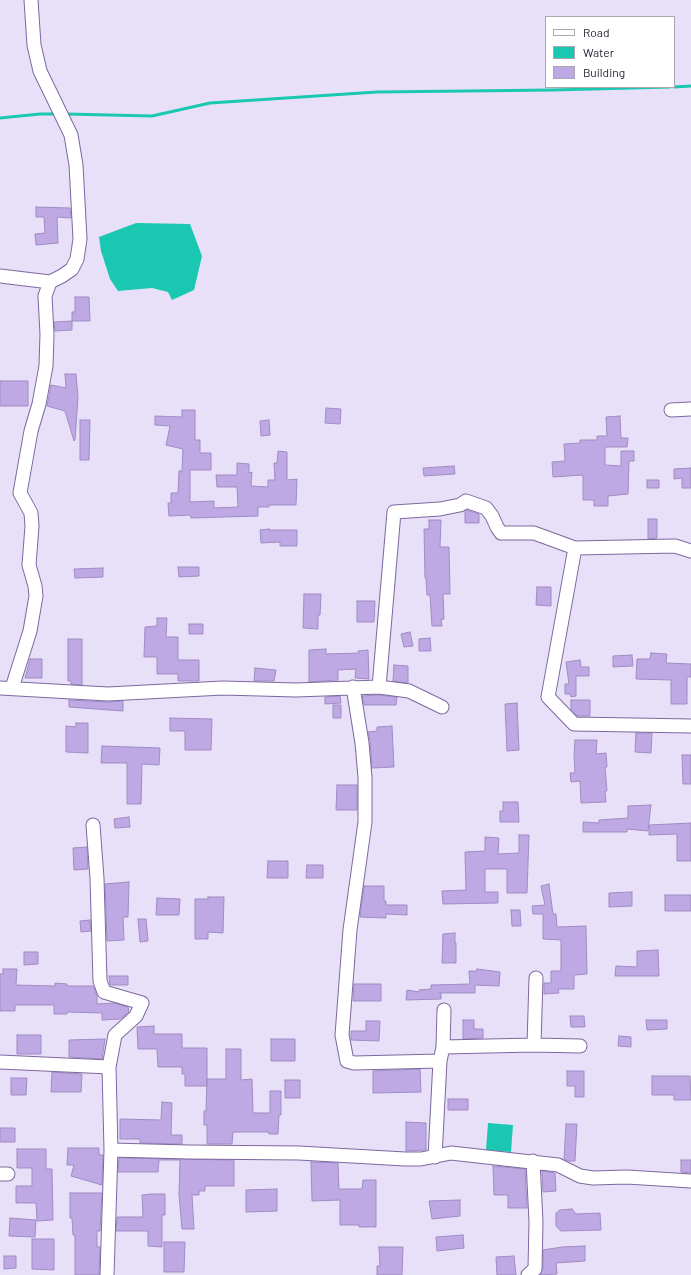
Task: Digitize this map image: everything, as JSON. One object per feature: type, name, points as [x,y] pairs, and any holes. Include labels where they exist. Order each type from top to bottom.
[{"type":"street","points":[[0,276],[50,282],[72,269],[77,259],[80,239],[76,165],[71,135],[40,71],[34,45],[30,0]]},
{"type":"street","points":[[50,282],[45,296],[47,334],[46,366],[39,404],[31,432],[20,493],[31,513],[32,526],[29,565],[36,586],[36,596],[30,631],[6,688],[108,694],[223,688],[296,690],[379,687],[409,691],[442,707]]},
{"type":"street","points":[[671,410],[691,409]]},
{"type":"street","points":[[379,687],[394,512],[460,505],[466,501],[486,508],[501,533],[534,533],[575,548],[675,546],[691,551]]},
{"type":"street","points":[[575,548],[548,697],[574,724],[691,726]]},
{"type":"street","points":[[353,687],[364,771],[366,822],[351,922],[342,1035],[347,1060],[354,1063],[440,1061]]},
{"type":"street","points":[[93,825],[97,878],[100,982],[104,992],[142,1004],[136,1016],[115,1035],[109,1067],[111,1150],[107,1275]]},
{"type":"street","points":[[534,1045],[536,978]]},
{"type":"street","points":[[435,1157],[440,1061],[443,1048],[444,1010]]},
{"type":"street","points":[[443,1048],[534,1045],[580,1046]]},
{"type":"street","points":[[0,1062],[109,1067]]},
{"type":"street","points":[[111,1150],[299,1153],[405,1159],[421,1159],[451,1153],[558,1165],[580,1176],[593,1178],[627,1177],[691,1181]]},
{"type":"street","points":[[528,1275],[535,1269],[536,1229],[533,1162]]},
{"type":"water","points":[[136,223],[190,224],[202,256],[194,290],[172,300],[168,292],[152,288],[118,291],[110,279],[101,251],[99,237]]},
{"type":"water","points":[[488,1123],[513,1125],[511,1152],[486,1150]]},
{"type":"building","points":[[36,207],[70,208],[71,218],[57,217],[58,243],[36,245],[35,234],[45,233],[44,217],[36,217]]},
{"type":"building","points":[[75,297],[89,297],[90,321],[72,321],[72,312],[75,312]]},
{"type":"building","points":[[72,321],[72,330],[55,331],[54,322]]},
{"type":"building","points":[[65,374],[76,374],[78,397],[74,441],[65,411],[47,406],[51,385],[66,388]]},
{"type":"building","points":[[0,381],[28,381],[28,406],[0,406]]},
{"type":"building","points":[[326,408],[341,409],[340,424],[325,423]]},
{"type":"building","points":[[182,410],[195,410],[195,440],[200,440],[200,453],[211,453],[211,470],[190,470],[190,502],[214,501],[214,508],[238,507],[237,487],[217,487],[216,475],[237,475],[237,463],[249,464],[249,473],[252,472],[251,486],[268,487],[268,480],[275,480],[274,463],[277,463],[278,451],[287,452],[287,480],[297,479],[296,505],[269,505],[269,507],[258,507],[258,516],[191,518],[190,515],[169,516],[168,503],[171,503],[171,493],[178,493],[179,471],[182,471],[183,449],[166,445],[170,426],[155,425],[155,416],[182,417]]},
{"type":"building","points":[[620,416],[621,438],[628,438],[627,447],[605,447],[605,465],[621,466],[621,451],[634,451],[634,461],[629,461],[628,494],[608,496],[608,506],[594,506],[594,500],[583,500],[583,475],[553,477],[552,462],[565,461],[564,444],[580,443],[580,440],[597,440],[597,436],[607,436],[606,417]]},
{"type":"building","points":[[80,420],[90,420],[89,460],[80,460]]},
{"type":"building","points":[[269,420],[270,435],[261,436],[260,421]]},
{"type":"building","points":[[454,466],[455,474],[424,476],[423,468]]},
{"type":"building","points":[[691,468],[691,488],[682,488],[682,478],[674,479],[674,469]]},
{"type":"building","points":[[647,480],[659,480],[659,488],[647,488]]},
{"type":"building","points":[[467,510],[479,514],[479,523],[465,523],[465,511]]},
{"type":"building","points":[[648,519],[657,519],[657,538],[648,539]]},
{"type":"building","points":[[429,520],[441,520],[440,547],[449,547],[450,594],[443,594],[444,619],[441,620],[442,626],[432,626],[430,595],[427,595],[425,578],[424,529],[429,529]]},
{"type":"building","points":[[260,530],[297,530],[297,546],[280,546],[280,542],[261,543]]},
{"type":"building","points":[[178,567],[199,567],[199,576],[179,577]]},
{"type":"building","points":[[103,568],[103,577],[75,578],[74,569]]},
{"type":"building","points":[[537,587],[551,587],[551,606],[536,605]]},
{"type":"building","points":[[304,594],[321,594],[318,629],[303,628]]},
{"type":"building","points":[[357,601],[375,601],[374,622],[357,622]]},
{"type":"building","points":[[157,618],[167,618],[166,637],[178,637],[178,660],[199,660],[199,681],[178,681],[178,674],[157,674],[157,657],[144,657],[145,627],[157,626]]},
{"type":"building","points":[[189,624],[203,624],[203,634],[189,634]]},
{"type":"building","points":[[410,632],[413,646],[404,647],[401,634]]},
{"type":"building","points":[[430,638],[431,651],[419,651],[419,639]]},
{"type":"building","points":[[68,639],[82,639],[82,685],[71,684],[71,681],[68,681]]},
{"type":"building","points":[[326,649],[326,654],[359,653],[358,651],[368,650],[369,679],[355,678],[356,669],[338,670],[338,680],[309,682],[309,650]]},
{"type":"building","points":[[651,653],[667,654],[666,663],[691,664],[691,677],[687,677],[687,704],[671,704],[671,680],[636,679],[637,659],[650,659]]},
{"type":"building","points":[[632,655],[633,666],[613,667],[613,656]]},
{"type":"building","points":[[30,659],[42,659],[42,678],[25,678]]},
{"type":"building","points":[[580,660],[581,667],[589,667],[589,676],[576,676],[576,696],[571,697],[570,694],[565,694],[565,684],[569,684],[566,662]]},
{"type":"building","points":[[394,665],[408,666],[408,683],[393,681]]},
{"type":"building","points":[[255,668],[276,670],[274,681],[254,681]]},
{"type":"building","points":[[379,695],[397,697],[396,705],[364,705],[362,696]]},
{"type":"building","points":[[340,696],[341,703],[325,704],[325,697]]},
{"type":"building","points":[[69,700],[108,702],[123,701],[123,711],[69,707]]},
{"type":"building","points":[[571,700],[590,700],[590,716],[577,716],[571,709]]},
{"type":"building","points":[[517,703],[519,750],[507,751],[505,704]]},
{"type":"building","points":[[333,705],[341,705],[341,718],[333,718]]},
{"type":"building","points":[[170,718],[212,719],[211,750],[185,750],[185,731],[170,731]]},
{"type":"building","points":[[76,723],[88,723],[88,753],[66,752],[66,726],[76,727]]},
{"type":"building","points":[[392,726],[394,767],[372,768],[368,732],[377,731],[377,727]]},
{"type":"building","points":[[636,733],[652,733],[651,753],[635,752]]},
{"type":"building","points":[[575,740],[597,740],[596,754],[606,753],[606,802],[581,803],[580,781],[571,782],[570,773],[575,773]]},
{"type":"building","points":[[102,746],[160,748],[159,765],[142,764],[141,804],[127,804],[127,763],[101,763]]},
{"type":"building","points":[[682,755],[691,755],[691,784],[683,784]]},
{"type":"building","points":[[337,785],[357,785],[357,810],[336,810]]},
{"type":"building","points":[[503,802],[518,802],[519,822],[500,822],[500,811],[503,811]]},
{"type":"building","points":[[651,805],[648,831],[627,829],[627,832],[583,832],[583,822],[599,823],[599,820],[628,818],[628,806]]},
{"type":"building","points":[[129,817],[130,827],[115,828],[114,819]]},
{"type":"building","points":[[691,823],[691,861],[677,861],[677,834],[649,835],[649,825]]},
{"type":"building","points":[[519,835],[529,835],[527,893],[507,893],[507,869],[485,869],[485,892],[498,892],[498,903],[443,904],[442,891],[466,890],[465,852],[485,851],[485,837],[499,838],[498,854],[519,853]]},
{"type":"building","points":[[87,847],[88,869],[74,870],[73,848]]},
{"type":"building","points":[[268,861],[288,861],[288,878],[267,878]]},
{"type":"building","points":[[307,865],[323,865],[323,878],[306,878]]},
{"type":"building","points":[[129,882],[128,917],[123,917],[124,940],[107,941],[105,884]]},
{"type":"building","points":[[549,884],[553,914],[556,914],[557,927],[586,926],[587,974],[574,975],[574,989],[558,989],[559,993],[544,994],[544,983],[551,983],[551,971],[561,971],[561,940],[543,939],[543,914],[533,914],[532,906],[545,905],[541,886]]},
{"type":"building","points":[[364,886],[384,886],[384,901],[386,901],[386,905],[407,905],[407,915],[386,914],[386,918],[360,917]]},
{"type":"building","points":[[632,892],[632,906],[609,907],[609,893]]},
{"type":"building","points":[[665,895],[691,895],[691,911],[665,911]]},
{"type":"building","points":[[208,897],[224,897],[223,933],[208,932],[208,939],[195,939],[195,899],[208,899]]},
{"type":"building","points":[[157,898],[180,899],[179,915],[156,915]]},
{"type":"building","points":[[511,910],[520,910],[521,926],[512,926]]},
{"type":"building","points":[[138,919],[146,919],[148,941],[140,942]]},
{"type":"building","points":[[90,920],[91,931],[81,932],[80,921]]},
{"type":"building","points":[[455,933],[456,963],[442,963],[443,934]]},
{"type":"building","points":[[658,950],[659,976],[615,976],[616,966],[637,967],[637,951]]},
{"type":"building","points":[[24,952],[38,952],[38,964],[24,965]]},
{"type":"building","points":[[3,969],[17,969],[16,985],[55,986],[55,983],[67,984],[67,986],[93,986],[97,996],[97,1004],[114,1003],[128,1007],[129,1012],[120,1019],[102,1020],[102,1013],[67,1012],[67,1014],[54,1014],[54,1005],[15,1005],[15,1011],[0,1011],[0,974],[3,974]]},
{"type":"building","points":[[477,969],[500,972],[499,986],[475,985],[475,993],[439,993],[441,994],[441,999],[406,1000],[407,990],[419,992],[419,990],[431,989],[431,985],[470,984],[469,971],[477,971]]},
{"type":"building","points":[[109,976],[128,976],[128,985],[110,985]]},
{"type":"building","points":[[354,984],[381,984],[381,1001],[353,1001]]},
{"type":"building","points":[[570,1016],[584,1016],[585,1027],[571,1027]]},
{"type":"building","points":[[463,1020],[474,1020],[474,1029],[483,1029],[483,1038],[463,1039]]},
{"type":"building","points":[[646,1020],[667,1020],[667,1029],[647,1030]]},
{"type":"building","points":[[366,1021],[380,1021],[379,1041],[351,1040],[351,1031],[366,1031]]},
{"type":"building","points":[[154,1026],[154,1034],[182,1034],[182,1048],[207,1048],[207,1086],[185,1086],[185,1074],[182,1074],[182,1067],[158,1067],[157,1049],[138,1049],[137,1027]]},
{"type":"building","points":[[17,1035],[41,1035],[41,1054],[17,1054]]},
{"type":"building","points":[[619,1036],[631,1037],[631,1047],[618,1046]]},
{"type":"building","points":[[105,1039],[102,1059],[69,1057],[69,1040]]},
{"type":"building","points":[[271,1039],[295,1039],[295,1061],[271,1061]]},
{"type":"building","points":[[226,1049],[241,1049],[241,1080],[252,1079],[253,1113],[270,1113],[270,1091],[281,1091],[281,1115],[279,1115],[278,1134],[269,1134],[269,1132],[233,1132],[232,1144],[207,1144],[207,1125],[204,1125],[204,1111],[206,1111],[207,1079],[226,1079]]},
{"type":"building","points":[[420,1069],[421,1092],[373,1093],[373,1071]]},
{"type":"building","points":[[567,1071],[584,1071],[584,1097],[575,1097],[575,1086],[567,1086]]},
{"type":"building","points":[[52,1072],[82,1074],[81,1092],[51,1092]]},
{"type":"building","points":[[652,1076],[690,1076],[691,1100],[674,1100],[674,1095],[652,1095]]},
{"type":"building","points":[[11,1078],[27,1078],[26,1095],[11,1095]]},
{"type":"building","points":[[285,1080],[300,1080],[300,1098],[285,1098]]},
{"type":"building","points":[[448,1099],[468,1099],[468,1110],[448,1110]]},
{"type":"building","points":[[162,1102],[172,1103],[171,1135],[182,1135],[182,1144],[140,1143],[140,1139],[120,1139],[120,1119],[161,1120]]},
{"type":"building","points":[[406,1122],[426,1123],[426,1150],[406,1151]]},
{"type":"building","points":[[566,1124],[577,1124],[575,1161],[568,1161],[564,1159]]},
{"type":"building","points":[[0,1128],[15,1128],[15,1142],[0,1142]]},
{"type":"building","points":[[68,1148],[99,1148],[99,1155],[103,1155],[102,1185],[71,1176],[74,1165],[67,1165]]},
{"type":"building","points":[[17,1149],[46,1149],[46,1169],[52,1169],[53,1220],[37,1221],[36,1203],[16,1203],[16,1186],[32,1186],[32,1168],[17,1168]]},
{"type":"building","points":[[119,1158],[234,1160],[234,1186],[205,1186],[205,1191],[199,1191],[199,1195],[192,1195],[194,1229],[182,1229],[179,1195],[180,1160],[159,1160],[158,1172],[118,1172]]},
{"type":"building","points":[[681,1160],[691,1160],[691,1173],[681,1172]]},
{"type":"building","points":[[311,1162],[338,1163],[339,1189],[362,1189],[363,1180],[376,1180],[376,1227],[340,1225],[340,1200],[312,1201]]},
{"type":"building","points":[[493,1166],[525,1169],[527,1208],[508,1208],[508,1195],[494,1195]]},
{"type":"building","points":[[542,1171],[555,1173],[556,1191],[543,1192]]},
{"type":"building","points":[[277,1189],[277,1211],[246,1212],[246,1190]]},
{"type":"building","points":[[70,1193],[102,1193],[100,1231],[97,1231],[97,1247],[100,1247],[99,1275],[75,1275],[75,1235],[73,1235],[72,1218],[70,1218]]},
{"type":"building","points":[[165,1194],[165,1215],[162,1215],[162,1247],[148,1246],[148,1231],[116,1231],[117,1217],[143,1217],[142,1195]]},
{"type":"building","points":[[460,1200],[460,1216],[432,1219],[429,1201]]},
{"type":"building","points":[[572,1209],[576,1214],[600,1213],[601,1230],[561,1231],[556,1226],[556,1213],[560,1210]]},
{"type":"building","points":[[10,1218],[36,1220],[35,1237],[9,1236]]},
{"type":"building","points":[[463,1235],[464,1248],[437,1251],[436,1237]]},
{"type":"building","points":[[32,1239],[54,1239],[54,1270],[32,1269]]},
{"type":"building","points":[[164,1242],[185,1242],[184,1272],[164,1272]]},
{"type":"building","points":[[585,1246],[585,1261],[556,1263],[557,1274],[540,1275],[543,1269],[543,1250]]},
{"type":"building","points":[[379,1247],[403,1247],[402,1275],[377,1275],[377,1266],[380,1266]]},
{"type":"building","points":[[4,1256],[16,1256],[16,1268],[4,1269]]},
{"type":"building","points":[[514,1256],[516,1275],[497,1275],[496,1257]]},
{"type":"waterway","points":[[675,87],[691,86]]},
{"type":"waterway","points":[[66,114],[152,116],[210,103],[377,92],[631,88]]},
{"type":"waterway","points":[[0,118],[56,114]]}]
